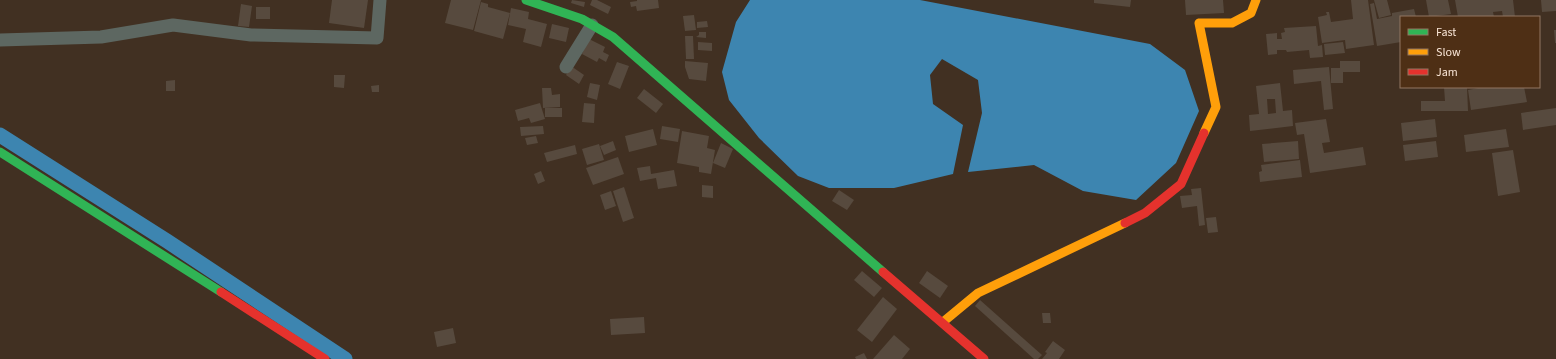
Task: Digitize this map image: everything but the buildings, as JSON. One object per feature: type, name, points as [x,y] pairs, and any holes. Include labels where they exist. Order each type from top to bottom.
[{"type":"street","points":[[0,40],[101,37],[173,25],[251,36],[377,38],[380,0]]},
{"type":"street","points":[[526,0],[582,19],[612,37],[984,359]]},
{"type":"street","points":[[943,322],[978,293],[1145,213],[1181,184],[1216,107],[1199,23],[1232,22],[1251,13],[1256,0]]},
{"type":"street","points":[[566,67],[592,25]]},
{"type":"street","points":[[0,152],[325,359]]},
{"type":"water","points":[[750,0],[920,0],[1150,44],[1185,70],[1199,111],[1176,163],[1136,200],[1083,191],[1034,165],[968,172],[982,113],[978,80],[942,59],[930,75],[933,104],[963,125],[953,174],[894,188],[829,188],[798,176],[759,138],[729,100],[722,72],[736,22]]},
{"type":"waterway","points":[[0,135],[167,241],[345,359]]},
{"type":"traffic: fast","points":[[526,0],[582,19],[613,37],[883,272]]},
{"type":"traffic: fast","points":[[0,152],[221,292]]},
{"type":"traffic: slow","points":[[1204,133],[1216,107],[1199,23],[1232,23],[1251,13],[1256,0]]},
{"type":"traffic: slow","points":[[943,322],[978,293],[1125,223]]},
{"type":"traffic: jam","points":[[1125,223],[1145,213],[1181,184],[1204,133]]},
{"type":"traffic: jam","points":[[883,272],[984,359]]},
{"type":"traffic: jam","points":[[221,292],[325,359]]}]
